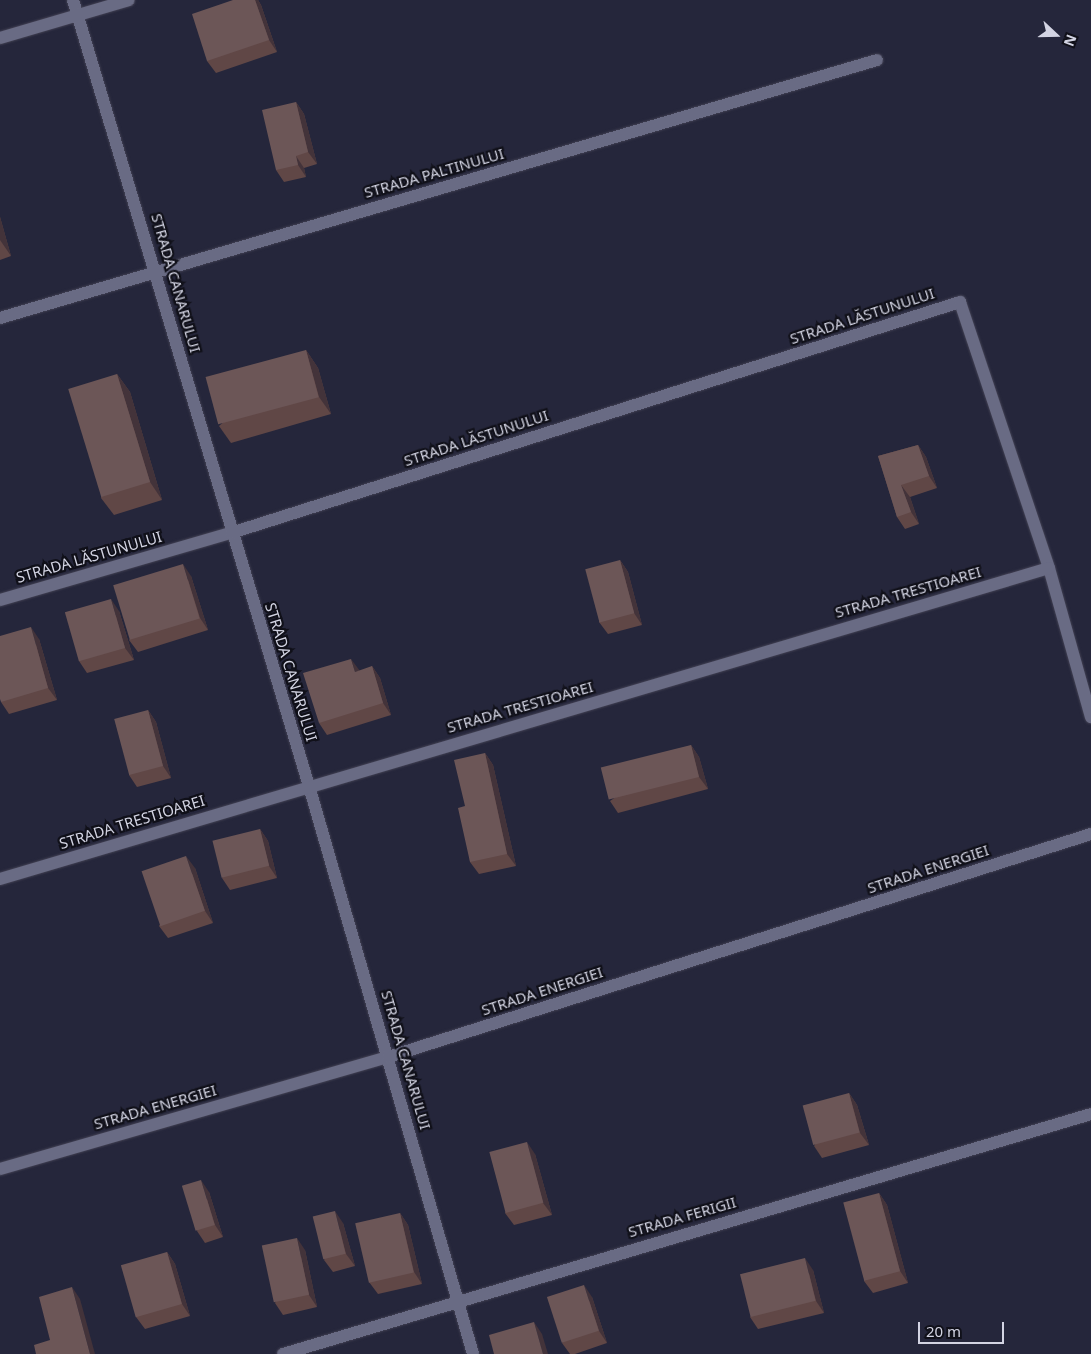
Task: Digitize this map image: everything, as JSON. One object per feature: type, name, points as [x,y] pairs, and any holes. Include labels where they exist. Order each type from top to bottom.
[{"type":"street","name":"STRADA CANARULUI","points":[[73,0],[156,272],[231,533],[309,786],[473,1354]]},
{"type":"street","points":[[0,38],[129,0]]},
{"type":"street","name":"STRADA PALTINULUI","points":[[0,318],[877,60]]},
{"type":"street","name":"STRADA LĂSTUNULUI","points":[[0,600],[231,533],[960,302],[1049,568]]},
{"type":"street","points":[[1049,568],[1091,717]]},
{"type":"street","name":"STRADA TRESTIOAREI","points":[[0,879],[1049,568]]},
{"type":"street","name":"STRADA ENERGIEI","points":[[0,1169],[388,1057],[1091,834]]},
{"type":"street","name":"STRADA FERIGII","points":[[283,1354],[458,1300],[1091,1114]]},
{"type":"building","points":[[233,0],[255,0],[269,40],[207,61],[192,14]]},
{"type":"building","points":[[296,102],[308,152],[296,156],[298,165],[276,170],[262,110]]},
{"type":"building","points":[[306,350],[319,397],[218,424],[206,377]]},
{"type":"building","points":[[117,374],[150,482],[101,497],[68,389]]},
{"type":"building","points":[[918,445],[929,476],[901,485],[911,512],[897,517],[878,456]]},
{"type":"building","points":[[620,560],[634,613],[599,622],[585,569]]},
{"type":"building","points":[[183,564],[200,619],[130,640],[113,585]]},
{"type":"building","points":[[111,599],[125,648],[79,661],[65,612]]},
{"type":"building","points":[[31,627],[48,688],[1,702],[0,636]]},
{"type":"building","points":[[351,659],[355,672],[372,666],[383,703],[319,723],[303,673]]},
{"type":"building","points":[[148,710],[163,766],[129,775],[114,719]]},
{"type":"building","points":[[691,745],[699,777],[609,800],[601,767]]},
{"type":"building","points":[[485,753],[507,854],[470,862],[458,808],[465,806],[454,760]]},
{"type":"building","points":[[260,829],[269,866],[222,878],[212,841]]},
{"type":"building","points":[[186,856],[205,911],[160,926],[142,871]]},
{"type":"building","points":[[849,1093],[860,1133],[813,1145],[803,1105]]},
{"type":"building","points":[[527,1142],[543,1203],[506,1213],[489,1152]]},
{"type":"building","points":[[201,1180],[215,1225],[196,1231],[182,1186]]},
{"type":"building","points":[[879,1193],[900,1271],[864,1281],[843,1203]]},
{"type":"building","points":[[335,1211],[346,1254],[323,1259],[313,1217]]},
{"type":"building","points":[[400,1213],[414,1272],[369,1283],[355,1223]]},
{"type":"building","points":[[297,1238],[309,1295],[274,1302],[262,1245]]},
{"type":"building","points":[[167,1252],[182,1304],[136,1317],[121,1265]]},
{"type":"building","points":[[805,1258],[816,1301],[751,1317],[740,1274]]},
{"type":"building","points":[[584,1285],[599,1331],[562,1343],[547,1297]]},
{"type":"building","points":[[72,1287],[90,1354],[36,1354],[34,1345],[50,1340],[39,1297]]},
{"type":"building","points":[[534,1322],[543,1354],[494,1354],[489,1335]]}]
